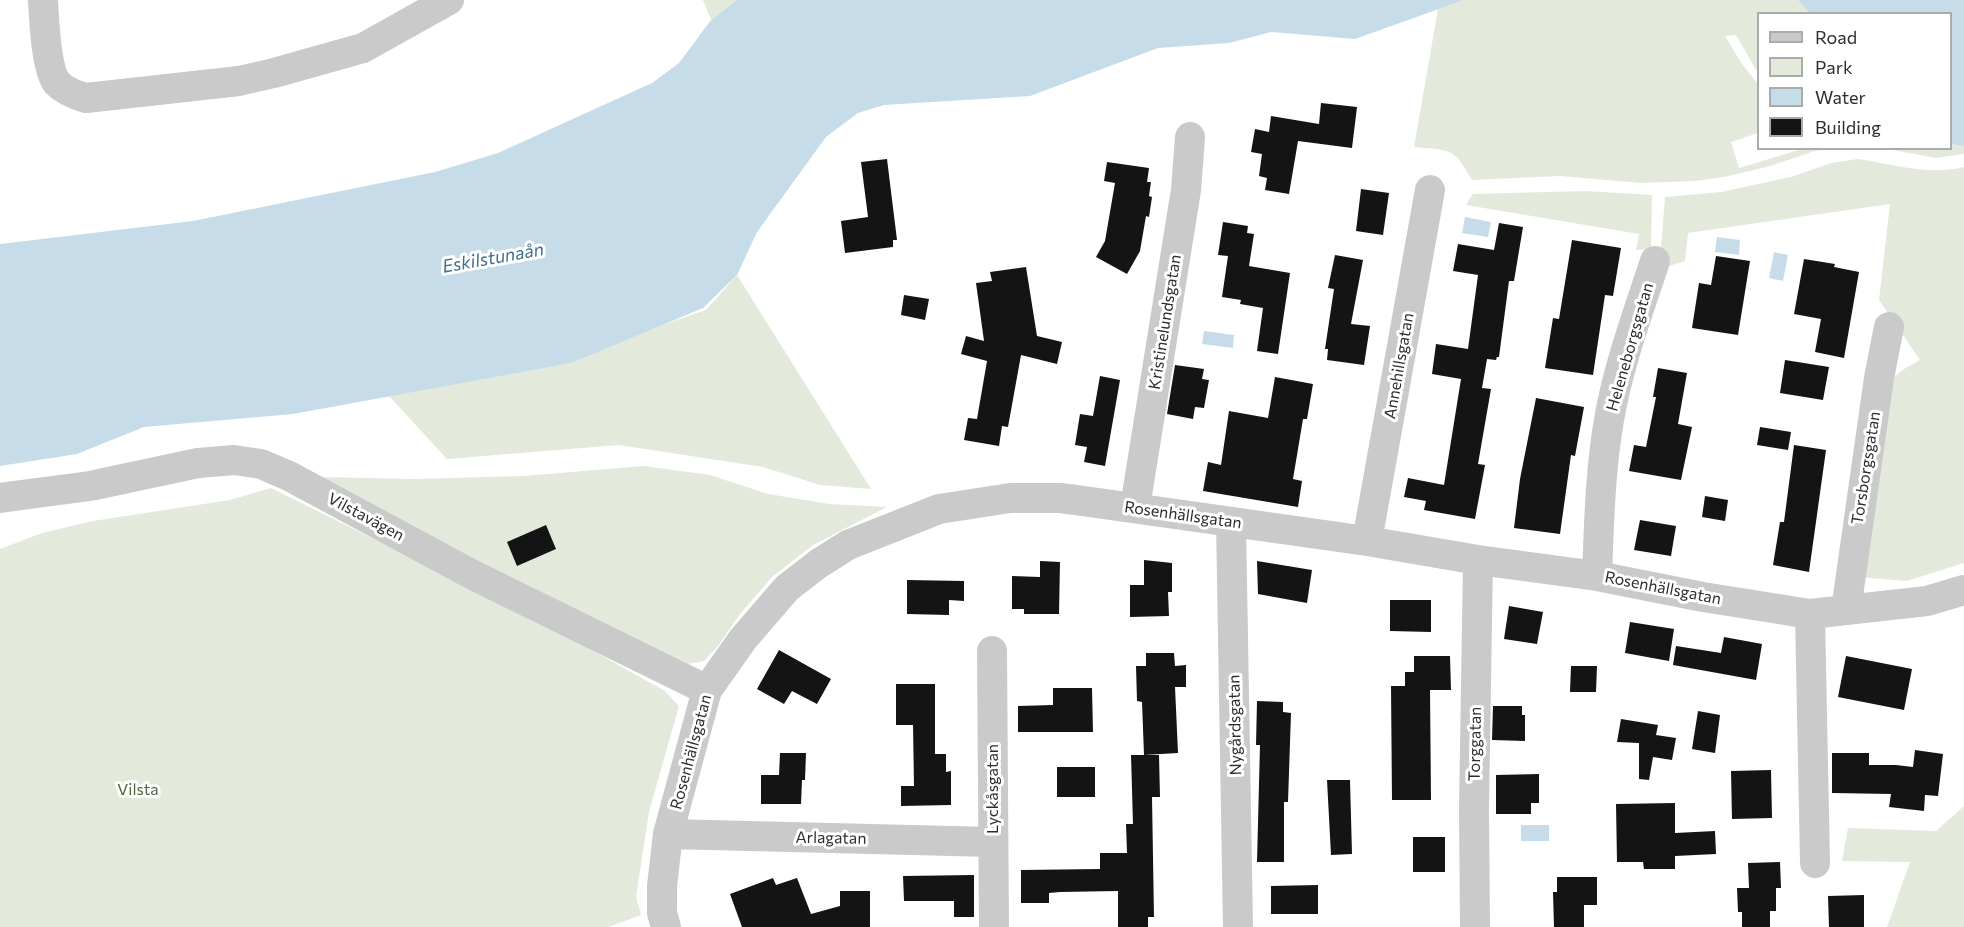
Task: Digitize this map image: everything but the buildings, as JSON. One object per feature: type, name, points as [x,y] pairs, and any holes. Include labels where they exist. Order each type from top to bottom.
[{"type":"street","points":[[43,0],[50,67],[57,82],[71,94],[86,98],[239,81],[274,73],[363,48],[449,0]]},
{"type":"street","name":"Kristinelundsgatan","points":[[1135,507],[1186,190],[1190,137]]},
{"type":"street","name":"Annehillsgatan","points":[[1367,541],[1430,190]]},
{"type":"street","name":"Heleneborgsgatan","points":[[1597,576],[1600,490],[1609,421],[1621,368],[1655,261]]},
{"type":"street","name":"Torsborgsgatan","points":[[1846,610],[1879,378],[1889,327]]},
{"type":"street","name":"Vilstavägen","points":[[0,498],[90,486],[198,463],[234,460],[261,464],[289,476],[473,575],[707,690]]},
{"type":"street","name":"Rosenhällsgatan","points":[[666,927],[662,913],[662,886],[668,834],[707,690],[743,639],[787,588],[848,545],[939,509],[1010,498],[1060,498],[1135,507],[1597,576],[1703,597],[1810,614],[1927,601],[1964,590]]},
{"type":"street","name":"Nygårdsgatan","points":[[1231,522],[1238,927]]},
{"type":"street","name":"Torggatan","points":[[1475,927],[1474,809],[1478,560]]},
{"type":"street","points":[[1810,614],[1815,863]]},
{"type":"street","name":"Lyckåsgatan","points":[[992,651],[994,927]]},
{"type":"street","name":"Arlagatan","points":[[668,834],[993,842]]},
{"type":"green space","points":[[703,0],[737,0],[711,20]]},
{"type":"green space","points":[[1464,0],[1798,0],[1809,12],[1757,12],[1757,70],[1736,35],[1725,36],[1757,83],[1757,133],[1731,142],[1739,168],[1799,150],[1822,150],[1767,167],[1695,181],[1641,183],[1560,176],[1472,180],[1460,161],[1450,152],[1414,147],[1438,9]]},
{"type":"green space","points":[[1952,144],[1964,146],[1964,154],[1936,158],[1892,150],[1952,150]]},
{"type":"green space","points":[[1858,159],[1924,170],[1964,167],[1964,563],[1907,581],[1857,577],[1888,382],[1920,360],[1879,300],[1890,204],[1688,233],[1685,261],[1669,266],[1660,260],[1665,197],[1721,192],[1791,177],[1831,163]]},
{"type":"green space","points":[[1585,191],[1652,195],[1651,249],[1636,250],[1639,234],[1466,205],[1473,194]]},
{"type":"green space","points":[[737,275],[871,489],[820,485],[763,467],[619,445],[447,459],[389,396],[572,363],[662,325],[706,310]]},
{"type":"green space","points":[[644,466],[710,475],[768,494],[830,504],[887,507],[813,545],[772,577],[704,661],[688,664],[506,576],[319,477],[414,479],[523,476]]},
{"type":"green space","name":"Vilsta","points":[[271,488],[540,621],[665,691],[679,706],[649,812],[636,897],[641,915],[609,927],[0,927],[0,549],[42,533],[93,521],[230,500]]},
{"type":"green space","points":[[1964,806],[1964,927],[1887,927],[1910,862],[1842,861],[1848,828],[1936,831]]},
{"type":"water","name":"Eskilstunaån","points":[[737,0],[1464,0],[1355,39],[1271,32],[1229,43],[1158,48],[1030,96],[884,105],[858,113],[826,137],[757,232],[737,275],[703,308],[572,363],[293,414],[144,427],[77,454],[0,466],[0,244],[193,221],[435,172],[498,153],[652,83],[679,63],[711,20]]},
{"type":"water","points":[[1798,0],[1964,0],[1964,146],[1952,144],[1952,12],[1809,12]]},
{"type":"water","points":[[1465,217],[1491,222],[1488,237],[1462,233]]},
{"type":"water","points":[[1717,237],[1740,240],[1739,255],[1715,252]]},
{"type":"water","points":[[1774,252],[1788,255],[1783,281],[1769,278]]},
{"type":"water","points":[[1204,331],[1234,335],[1233,348],[1202,344]]},
{"type":"water","points":[[1521,825],[1549,825],[1549,841],[1521,841]]}]
